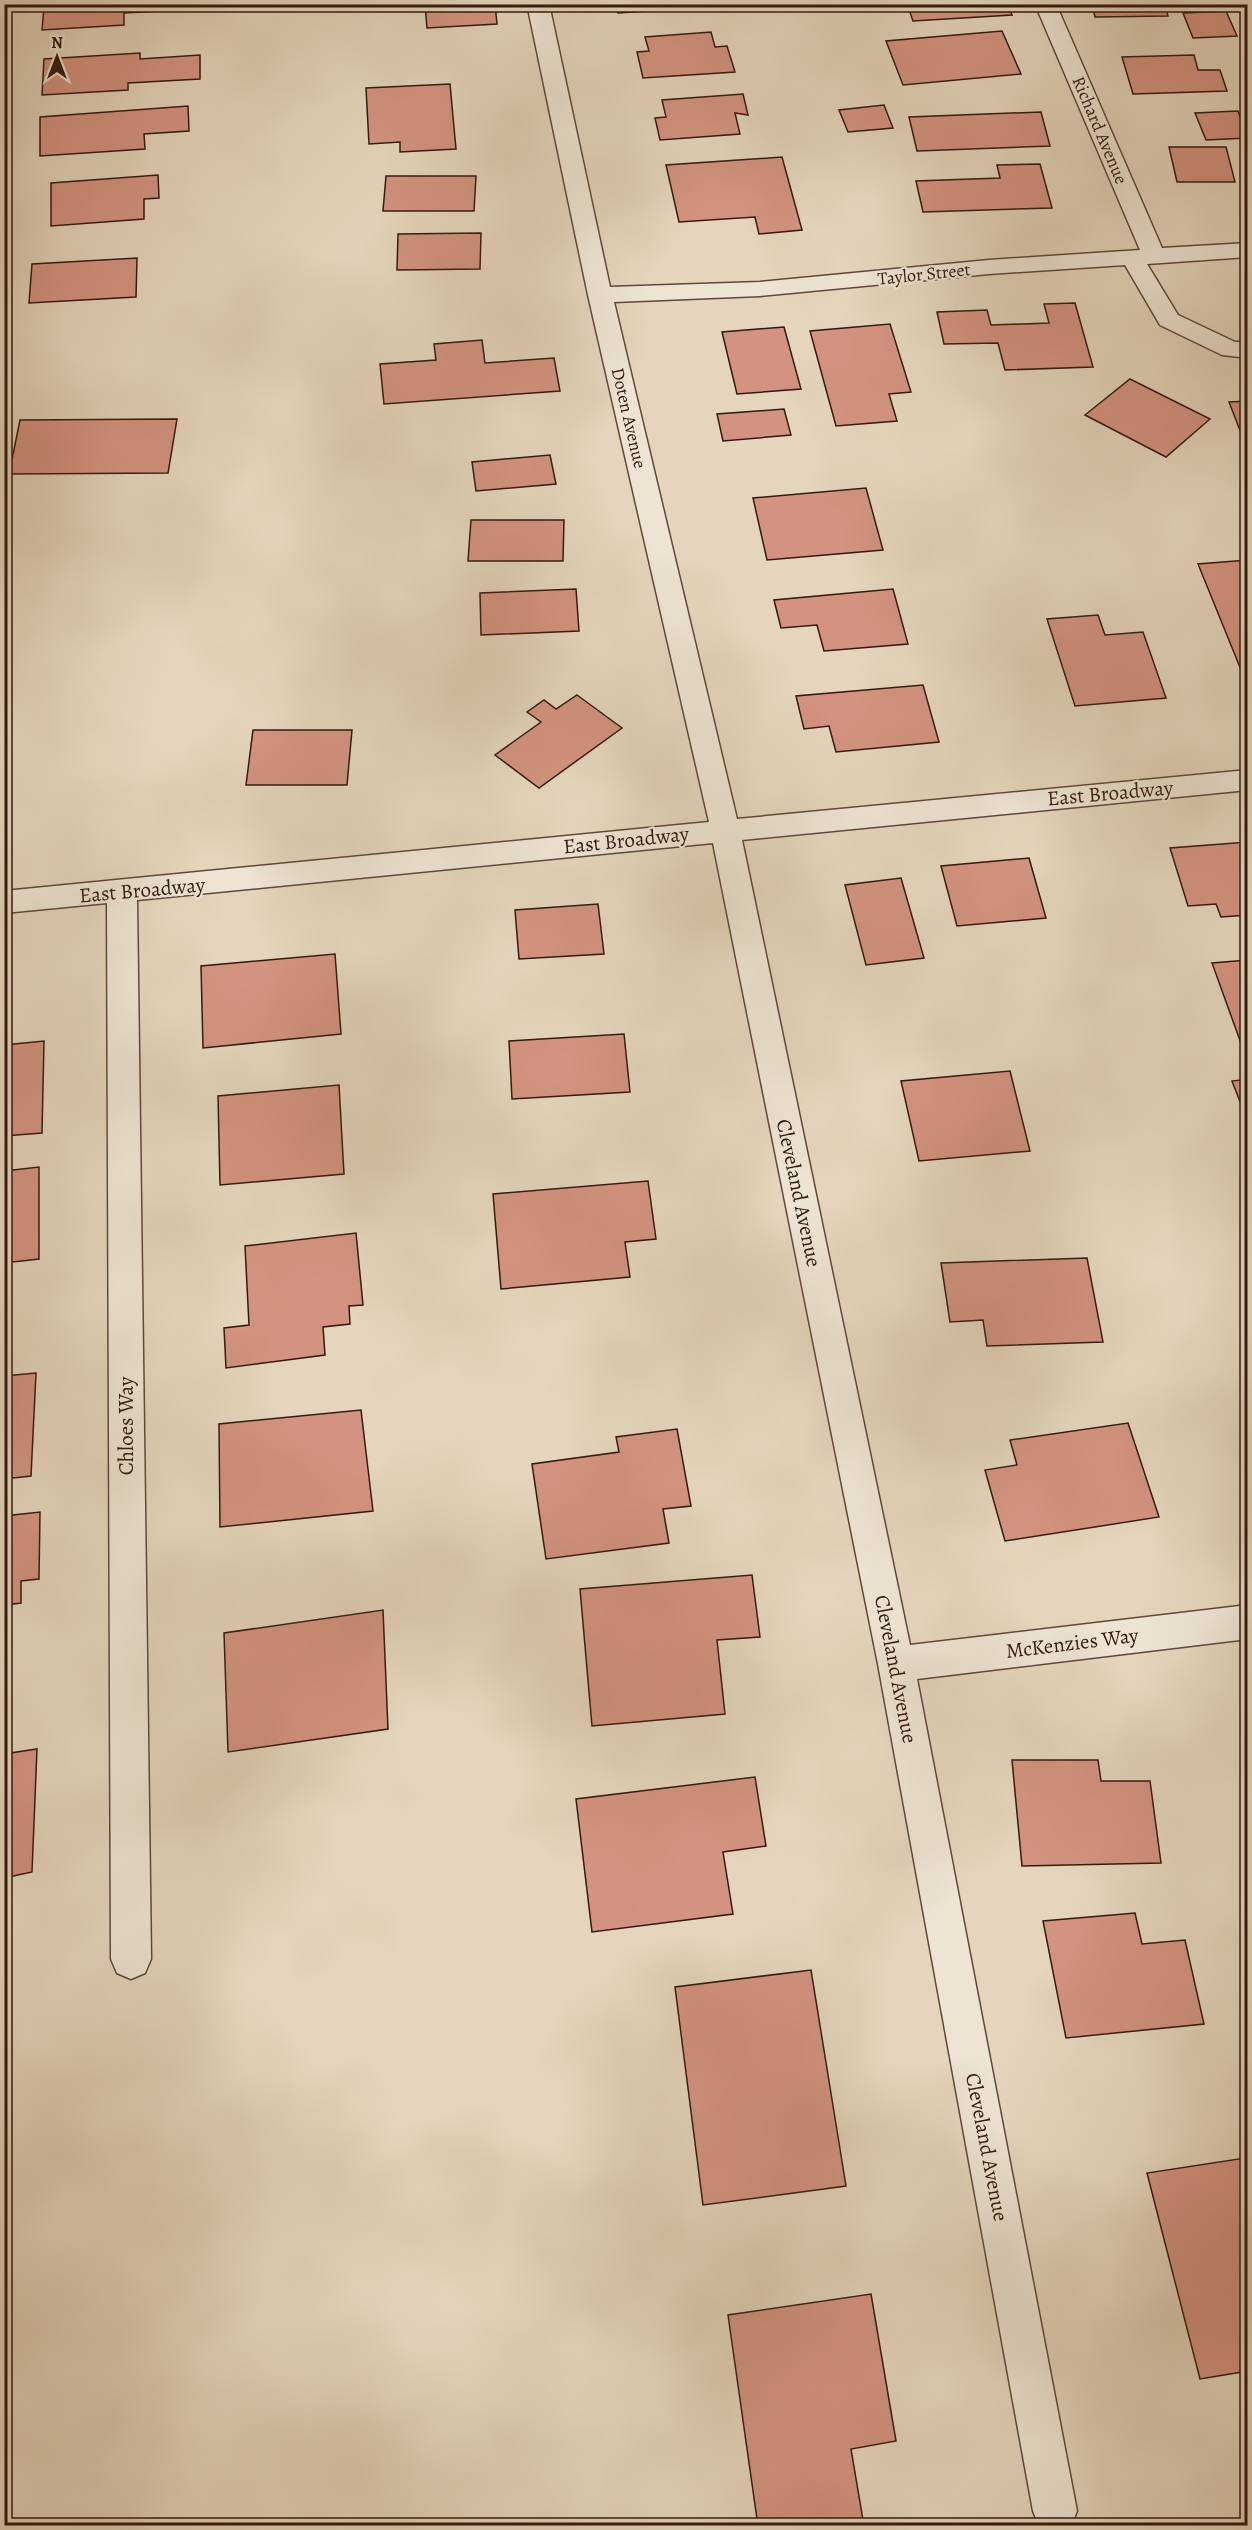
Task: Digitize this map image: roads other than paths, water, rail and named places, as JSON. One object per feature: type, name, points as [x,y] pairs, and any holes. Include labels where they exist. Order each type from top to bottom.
[{"type":"street","name":"Doten Avenue","points":[[538,4],[600,295],[725,830]]},
{"type":"street","name":"Richard Avenue","points":[[1045,4],[1169,320],[1230,350],[1248,350]]},
{"type":"street","name":"Taylor Street","points":[[600,295],[760,289],[989,267],[1248,250]]},
{"type":"street","name":"East Broadway","points":[[4,902],[1248,780]]},
{"type":"street","name":"Cleveland Avenue","points":[[725,830],[896,1665],[1055,2511]]},
{"type":"street","name":"Chloes Way","points":[[122,892],[131,1959]]},
{"type":"street","name":"McKenzies Way","points":[[896,1665],[1248,1622]]}]
